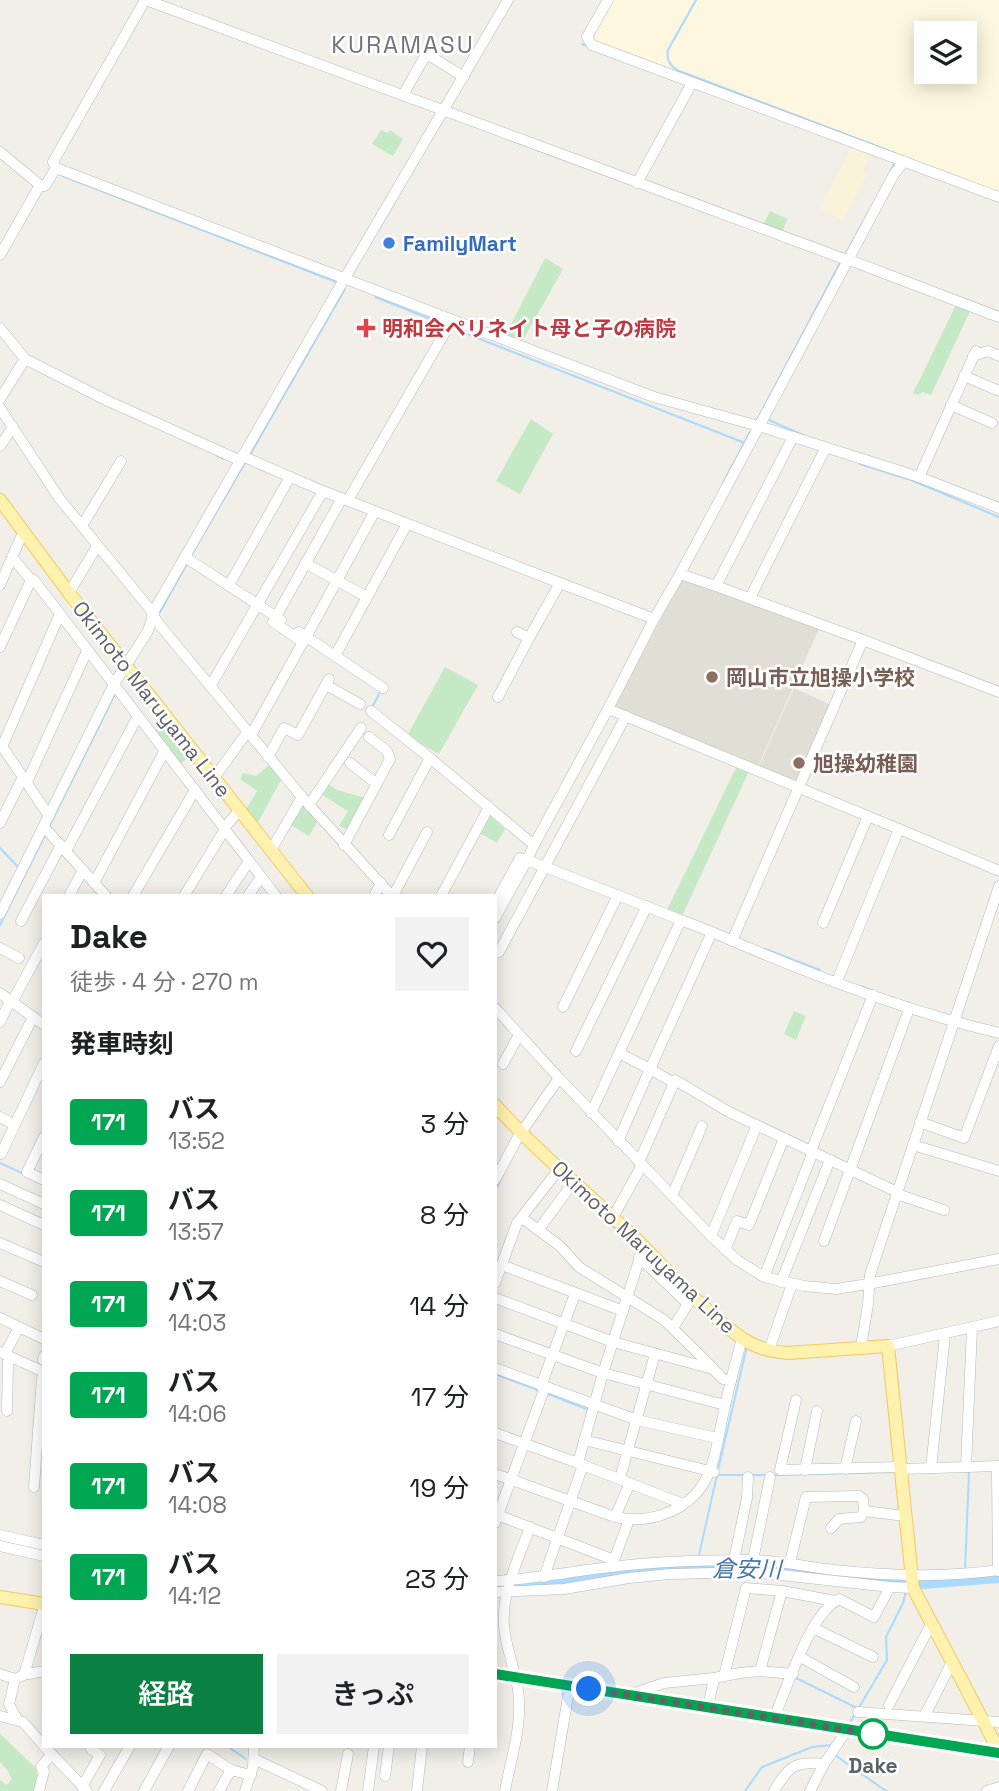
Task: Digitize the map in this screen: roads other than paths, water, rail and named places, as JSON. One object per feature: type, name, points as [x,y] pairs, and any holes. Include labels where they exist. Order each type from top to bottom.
[{"type":"main road","name":"Okimoto Maruyama Line","points":[[0,500],[65,606],[126,667],[214,778],[231,821],[271,850],[305,894]]},
{"type":"main road","name":"Okimoto Maruyama Line","points":[[497,1107],[520,1135],[571,1186],[612,1219],[641,1253],[742,1338],[769,1350],[804,1353],[826,1349],[888,1346]]},
{"type":"main road","points":[[888,1346],[912,1582],[931,1624],[999,1752]]},
{"type":"main road","points":[[0,1597],[42,1605]]},
{"type":"main road","points":[[497,1674],[999,1752]]},
{"type":"street","points":[[999,317],[146,0],[53,162],[56,168],[654,397],[758,426],[919,477],[999,508]]},
{"type":"street","points":[[0,914],[46,829],[49,816],[114,684],[148,631],[153,615],[188,559],[346,279],[447,111],[508,0]]},
{"type":"street","points":[[608,0],[587,37],[592,45],[999,197]]},
{"type":"street","points":[[403,95],[424,58],[430,56],[464,76]]},
{"type":"street","points":[[637,183],[692,83]]},
{"type":"street","points":[[0,152],[40,185],[45,186],[56,168]]},
{"type":"street","points":[[497,914],[845,259],[893,176],[899,160]]},
{"type":"street","points":[[0,255],[40,185]]},
{"type":"street","points":[[214,778],[248,733],[303,642],[273,622],[275,618],[452,320]]},
{"type":"street","points":[[0,328],[25,359],[108,401],[288,479],[345,499],[406,526],[559,585],[654,619]]},
{"type":"street","points":[[919,477],[975,354],[988,351],[999,356]]},
{"type":"street","points":[[0,399],[25,359]]},
{"type":"street","points":[[964,376],[999,391]]},
{"type":"street","points":[[951,405],[992,423]]},
{"type":"street","points":[[0,408],[59,498],[96,547],[302,800],[344,845],[378,888]]},
{"type":"street","points":[[0,446],[12,429]]},
{"type":"street","points":[[716,586],[793,437]]},
{"type":"street","points":[[750,598],[825,449]]},
{"type":"street","points":[[82,526],[121,461]]},
{"type":"street","points":[[229,584],[288,479]]},
{"type":"street","points":[[211,685],[322,492]]},
{"type":"street","points":[[306,637],[374,513]]},
{"type":"street","points":[[335,656],[406,526]]},
{"type":"street","points":[[0,585],[23,537]]},
{"type":"street","points":[[49,816],[3,744],[65,606],[96,547]]},
{"type":"street","points":[[14,559],[31,580],[65,606],[87,652],[195,790],[231,821],[249,861],[274,894]]},
{"type":"street","points":[[188,559],[383,688]]},
{"type":"street","points":[[305,564],[367,597]]},
{"type":"street","points":[[680,574],[999,692]]},
{"type":"street","points":[[0,647],[31,580]]},
{"type":"street","points":[[498,697],[559,585]]},
{"type":"street","points":[[517,632],[529,638]]},
{"type":"street","points":[[732,941],[861,642]]},
{"type":"street","points":[[0,822],[27,779],[87,652]]},
{"type":"street","points":[[268,757],[284,728],[298,735],[328,682],[360,704]]},
{"type":"street","points":[[608,709],[799,785],[999,871]]},
{"type":"street","points":[[371,711],[488,810],[534,845]]},
{"type":"street","points":[[21,921],[138,716]]},
{"type":"street","points":[[499,952],[626,716]]},
{"type":"street","points":[[271,850],[302,800],[360,728]]},
{"type":"street","points":[[344,845],[390,759],[387,751],[369,737]]},
{"type":"street","points":[[94,883],[165,751]]},
{"type":"street","points":[[389,835],[429,760]]},
{"type":"street","points":[[350,763],[377,784]]},
{"type":"street","points":[[134,894],[195,790]]},
{"type":"street","points":[[442,894],[488,810]]},
{"type":"street","points":[[823,923],[868,816]]},
{"type":"street","points":[[188,894],[231,821]]},
{"type":"street","points":[[46,829],[104,894]]},
{"type":"street","points":[[837,981],[899,829]]},
{"type":"street","points":[[393,894],[427,832]]},
{"type":"street","points":[[497,900],[520,858],[546,865],[909,1009],[999,1033]]},
{"type":"street","points":[[227,894],[249,861]]},
{"type":"street","points":[[70,894],[83,870]]},
{"type":"street","points":[[249,894],[261,877]]},
{"type":"street","points":[[861,1347],[868,1304],[868,1284],[895,1191],[913,1145],[999,886]]},
{"type":"street","points":[[563,1007],[618,895]]},
{"type":"street","points":[[576,1051],[647,906]]},
{"type":"street","points":[[591,1113],[681,920]]},
{"type":"street","points":[[618,1141],[712,932]]},
{"type":"street","points":[[0,1021],[42,947]]},
{"type":"street","points":[[0,948],[19,958]]},
{"type":"street","points":[[0,993],[42,1024]]},
{"type":"street","points":[[764,1277],[873,995]]},
{"type":"street","points":[[824,1241],[909,1009]]},
{"type":"street","points":[[497,1011],[558,1079],[725,1250],[764,1277],[791,1286],[836,1289],[999,1259]]},
{"type":"street","points":[[0,1082],[33,1017]]},
{"type":"street","points":[[503,1064],[518,1036]]},
{"type":"street","points":[[920,1122],[964,1138],[999,1046]]},
{"type":"street","points":[[619,1053],[674,1083]]},
{"type":"street","points":[[1,1154],[42,1067]]},
{"type":"street","points":[[497,1176],[520,1135],[558,1079]]},
{"type":"street","points":[[612,1219],[641,1164],[675,1080],[729,1112],[895,1191],[944,1210]]},
{"type":"street","points":[[0,1117],[15,1125]]},
{"type":"street","points":[[711,1236],[757,1125]]},
{"type":"street","points":[[672,1196],[702,1126]]},
{"type":"street","points":[[725,1250],[737,1221],[748,1225],[784,1138]]},
{"type":"street","points":[[42,1141],[27,1172],[42,1179]]},
{"type":"street","points":[[913,1145],[999,1171]]},
{"type":"street","points":[[780,1282],[830,1160]]},
{"type":"street","points":[[497,1278],[517,1223],[557,1172]]},
{"type":"street","points":[[0,1184],[42,1203]]},
{"type":"street","points":[[539,1229],[571,1186]]},
{"type":"street","points":[[0,1205],[42,1225]]},
{"type":"street","points":[[522,1218],[560,1246],[579,1268],[664,1320],[723,1378],[731,1381]]},
{"type":"street","points":[[0,1243],[42,1261]]},
{"type":"street","points":[[544,1577],[570,1501],[587,1440],[592,1409],[641,1253],[688,1304],[673,1328]]},
{"type":"street","points":[[502,1265],[623,1311]]},
{"type":"street","points":[[0,1281],[32,1295]]},
{"type":"street","points":[[769,1350],[791,1286]]},
{"type":"street","points":[[497,1516],[512,1480],[575,1294]]},
{"type":"street","points":[[497,1299],[613,1342],[713,1368]]},
{"type":"street","points":[[0,1318],[42,1338]]},
{"type":"street","points":[[888,1346],[945,1337],[999,1321]]},
{"type":"street","points":[[7,1411],[3,1357],[19,1327]]},
{"type":"street","points":[[966,1467],[972,1330]]},
{"type":"street","points":[[497,1335],[603,1373],[725,1405]]},
{"type":"street","points":[[931,1468],[945,1337]]},
{"type":"street","points":[[497,1475],[629,1520],[658,1517],[683,1504],[712,1472],[742,1338]]},
{"type":"street","points":[[620,1478],[655,1354]]},
{"type":"street","points":[[3,1357],[42,1376]]},
{"type":"street","points":[[497,1369],[592,1409],[718,1438]]},
{"type":"street","points":[[34,1487],[42,1388]]},
{"type":"street","points":[[497,1591],[544,1577],[613,1563],[754,1572],[890,1587],[998,1571],[998,1469],[966,1467],[780,1470],[796,1401]]},
{"type":"street","points":[[805,1470],[817,1411]]},
{"type":"street","points":[[845,1469],[856,1421]]},
{"type":"street","points":[[497,1434],[683,1504]]},
{"type":"street","points":[[587,1440],[628,1453],[712,1472]]},
{"type":"street","points":[[734,1558],[747,1498],[748,1477]]},
{"type":"street","points":[[754,1558],[770,1477]]},
{"type":"street","points":[[615,1517],[630,1483]]},
{"type":"street","points":[[791,1560],[806,1497],[859,1496],[863,1499],[864,1511],[861,1517],[839,1519],[831,1528]]},
{"type":"street","points":[[864,1511],[905,1516]]},
{"type":"street","points":[[497,1518],[530,1527],[613,1563]]},
{"type":"street","points":[[613,1563],[629,1520]]},
{"type":"street","points":[[505,1791],[519,1715],[516,1677],[504,1628],[504,1613],[530,1527]]},
{"type":"street","points":[[0,1535],[42,1545]]},
{"type":"street","points":[[0,1546],[42,1556]]},
{"type":"street","points":[[497,1582],[510,1586],[564,1589],[734,1558],[754,1558],[791,1560],[831,1570],[912,1582]]},
{"type":"street","points":[[497,1573],[500,1572],[510,1586]]},
{"type":"street","points":[[774,1718],[813,1628],[823,1613],[837,1600],[846,1583]]},
{"type":"street","points":[[708,1708],[746,1588],[837,1600],[874,1617],[890,1587]]},
{"type":"street","points":[[760,1671],[782,1591]]},
{"type":"street","points":[[0,1674],[15,1679],[24,1675],[42,1612]]},
{"type":"street","points":[[889,1705],[931,1624]]},
{"type":"street","points":[[813,1628],[873,1657]]},
{"type":"street","points":[[800,1657],[854,1687]]},
{"type":"street","points":[[925,1715],[952,1662]]},
{"type":"street","points":[[26,1672],[29,1674],[42,1671]]},
{"type":"street","points":[[628,1695],[664,1684],[760,1671],[792,1676]]},
{"type":"street","points":[[15,1679],[9,1704],[17,1719],[42,1743]]},
{"type":"street","points":[[552,1791],[570,1685]]},
{"type":"street","points":[[858,1712],[999,1722]]},
{"type":"street","points":[[0,1716],[17,1719]]},
{"type":"street","points":[[810,1791],[847,1730]]},
{"type":"street","points":[[46,1748],[84,1789],[100,1755],[92,1748]]},
{"type":"street","points":[[39,1791],[46,1748]]},
{"type":"street","points":[[104,1791],[129,1748]]},
{"type":"street","points":[[144,1791],[168,1748]]},
{"type":"street","points":[[245,1791],[251,1775],[254,1748]]},
{"type":"street","points":[[368,1791],[374,1748]]},
{"type":"street","points":[[385,1776],[389,1748]]},
{"type":"street","points":[[417,1791],[422,1748]]},
{"type":"street","points":[[468,1762],[470,1748]]},
{"type":"street","points":[[188,1791],[207,1754],[231,1770],[251,1775]]},
{"type":"street","points":[[341,1791],[348,1754]]},
{"type":"street","points":[[254,1759],[322,1791]]},
{"type":"street","points":[[774,1791],[787,1770],[808,1762],[824,1764]]},
{"type":"street","points":[[219,1791],[231,1770]]},
{"type":"street","points":[[987,1791],[999,1787]]},
{"type":"waterway","points":[[696,0],[668,50],[668,59],[674,68],[895,153]]},
{"type":"waterway","points":[[582,44],[589,47]]},
{"type":"waterway","points":[[890,172],[895,162]]},
{"type":"waterway","points":[[63,176],[336,282]]},
{"type":"waterway","points":[[379,229],[396,200]]},
{"type":"waterway","points":[[845,255],[869,211]]},
{"type":"waterway","points":[[757,420],[840,263]]},
{"type":"waterway","points":[[251,453],[345,289]]},
{"type":"waterway","points":[[375,297],[443,324]]},
{"type":"waterway","points":[[454,329],[745,443]]},
{"type":"waterway","points":[[769,420],[805,436]]},
{"type":"waterway","points":[[723,483],[750,432]]},
{"type":"waterway","points":[[216,455],[224,459]]},
{"type":"waterway","points":[[191,556],[246,461]]},
{"type":"waterway","points":[[860,464],[911,480],[999,517]]},
{"type":"waterway","points":[[257,468],[268,472]]},
{"type":"waterway","points":[[160,612],[187,564]]},
{"type":"waterway","points":[[373,706],[380,692]]},
{"type":"waterway","points":[[49,827],[114,696]]},
{"type":"waterway","points":[[0,925],[45,835]]},
{"type":"waterway","points":[[0,848],[19,868]]},
{"type":"waterway","points":[[765,949],[820,970]]},
{"type":"waterway","points":[[861,986],[873,991]]},
{"type":"waterway","points":[[0,1163],[24,1174]]},
{"type":"waterway","points":[[497,1187],[504,1173]]},
{"type":"waterway","points":[[574,1190],[621,1234]]},
{"type":"waterway","points":[[625,1237],[639,1251]]},
{"type":"waterway","points":[[718,1470],[747,1346]]},
{"type":"waterway","points":[[497,1375],[540,1391]]},
{"type":"waterway","points":[[548,1394],[589,1410]]},
{"type":"waterway","points":[[775,1475],[895,1472]]},
{"type":"waterway","points":[[965,1570],[969,1472]]},
{"type":"waterway","points":[[699,1555],[717,1475]]},
{"type":"waterway","points":[[719,1475],[745,1475]]},
{"type":"waterway","points":[[751,1475],[766,1475]]},
{"type":"waterway","name":"倉安川","points":[[0,1541],[42,1551]]},
{"type":"waterway","name":"倉安川","points":[[497,1586],[560,1583],[676,1568],[787,1569],[923,1583],[999,1577]]},
{"type":"waterway","points":[[858,1709],[887,1660],[886,1637],[906,1591]]},
{"type":"waterway","points":[[796,1678],[857,1708]]},
{"type":"waterway","points":[[849,1724],[855,1714]]},
{"type":"waterway","points":[[745,1791],[762,1767],[812,1747],[832,1745]]},
{"type":"waterway","points":[[230,1748],[246,1759]]},
{"type":"waterway","points":[[835,1755],[886,1791]]},
{"type":"place","name":"FamilyMart","points":[[389,243]]},
{"type":"place","name":"明和会ペリネイト母と子の病院","points":[[366,328]]},
{"type":"place","name":"岡山市立旭操小学校","points":[[712,677]]},
{"type":"place","name":"旭操幼稚園","points":[[799,763]]},
{"type":"place","name":"Dake","points":[[873,1734]]},
{"type":"district","name":"KURAMASU","points":[[403,44]]}]
